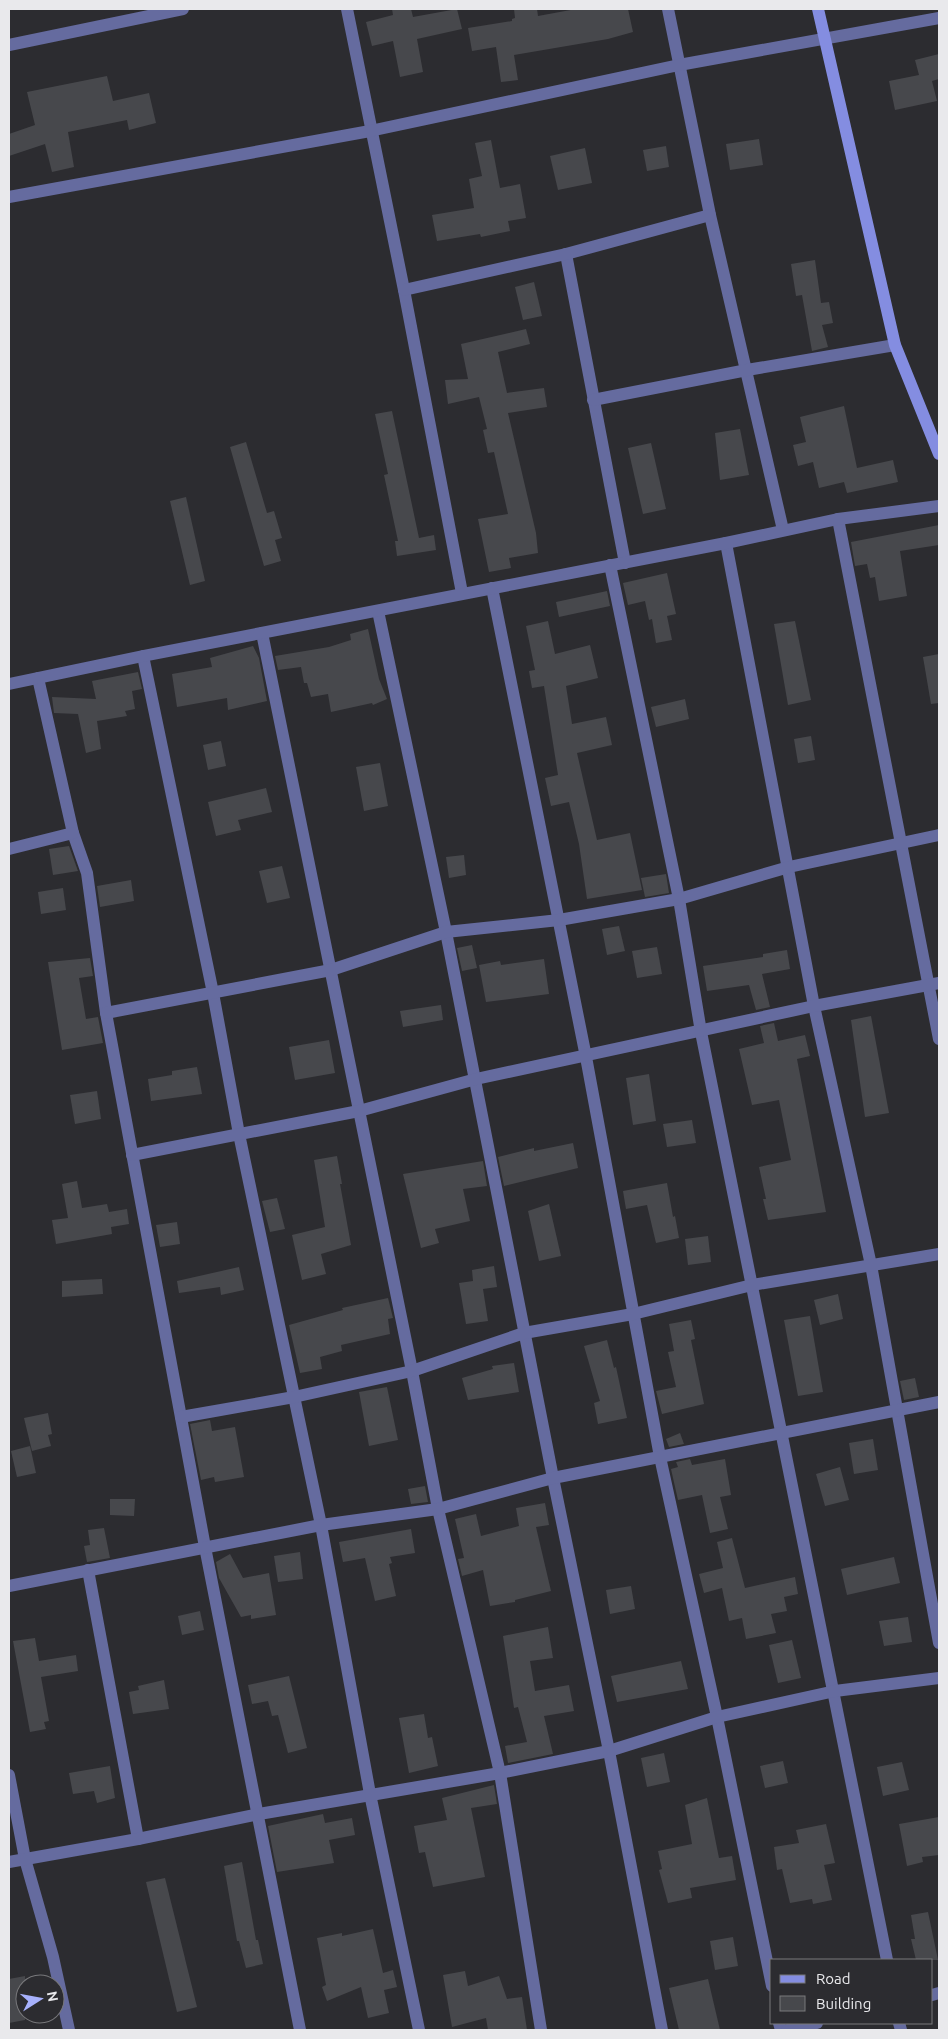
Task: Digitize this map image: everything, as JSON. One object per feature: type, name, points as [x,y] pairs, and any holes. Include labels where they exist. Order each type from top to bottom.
[{"type":"street","points":[[9,45],[184,9]]},
{"type":"street","points":[[347,9],[370,130],[404,290],[462,593]]},
{"type":"street","points":[[668,9],[710,215],[747,370],[782,530]]},
{"type":"street","points":[[818,9],[895,345],[939,454]]},
{"type":"street","points":[[9,197],[370,130],[679,65],[939,18]]},
{"type":"street","points":[[404,290],[566,254],[710,215]]},
{"type":"street","points":[[566,254],[624,562]]},
{"type":"street","points":[[593,400],[747,370],[895,345]]},
{"type":"street","points":[[9,684],[462,593],[726,543],[838,519],[939,506]]},
{"type":"street","points":[[838,519],[900,843],[934,984],[939,1039]]},
{"type":"street","points":[[726,543],[814,1006],[871,1265],[939,1643]]},
{"type":"street","points":[[610,565],[679,899],[701,1032],[781,1435],[835,1692],[887,1959]]},
{"type":"street","points":[[492,588],[586,1057],[660,1457],[717,1717],[770,1976]]},
{"type":"street","points":[[378,611],[476,1079],[524,1333],[609,1751],[662,2030]]},
{"type":"street","points":[[262,633],[412,1371],[438,1509],[500,1773],[541,2030]]},
{"type":"street","points":[[143,656],[213,993],[239,1134],[321,1525],[370,1794],[419,2030]]},
{"type":"street","points":[[38,678],[73,833],[87,873],[106,1013],[132,1155],[205,1547],[300,2030]]},
{"type":"street","points":[[9,849],[73,833]]},
{"type":"street","points":[[106,1013],[331,970],[446,932],[559,920],[679,899],[788,867],[939,835]]},
{"type":"street","points":[[132,1155],[359,1111],[476,1079],[586,1057],[814,1006],[934,984]]},
{"type":"street","points":[[181,1417],[294,1397],[412,1371],[524,1333],[633,1314],[752,1285],[939,1254]]},
{"type":"street","points":[[9,1586],[321,1525],[438,1509],[553,1478],[781,1435],[939,1402]]},
{"type":"street","points":[[88,1570],[138,1839]]},
{"type":"street","points":[[9,1862],[138,1839],[258,1814],[500,1773],[609,1751],[717,1717],[835,1692],[939,1678]]},
{"type":"street","points":[[9,1775],[24,1859],[53,1957],[68,2030]]},
{"type":"street","points":[[787,2030],[813,2024]]},
{"type":"building","points":[[392,9],[411,9],[413,17],[457,9],[462,29],[417,39],[423,72],[400,77],[393,41],[372,46],[366,22],[393,15]]},
{"type":"building","points":[[514,9],[537,9],[538,16],[576,9],[628,9],[633,32],[608,39],[514,55],[518,80],[501,82],[496,47],[472,51],[468,28],[512,21],[515,18]]},
{"type":"building","points":[[939,54],[939,79],[932,81],[937,101],[895,110],[889,81],[919,75],[915,60]]},
{"type":"building","points":[[107,76],[113,101],[149,93],[156,123],[129,130],[127,120],[68,132],[74,167],[52,172],[45,144],[9,156],[9,134],[35,125],[27,92]]},
{"type":"building","points":[[759,139],[763,165],[730,170],[726,144]]},
{"type":"building","points":[[491,140],[500,188],[520,184],[526,218],[508,221],[510,231],[481,237],[480,234],[437,241],[432,215],[474,208],[469,179],[482,176],[475,143]]},
{"type":"building","points":[[666,146],[669,167],[647,171],[643,150]]},
{"type":"building","points":[[585,148],[592,183],[558,190],[550,156]]},
{"type":"building","points":[[815,260],[821,303],[829,302],[833,323],[822,325],[828,347],[812,351],[802,295],[796,296],[791,264]]},
{"type":"building","points":[[534,282],[542,316],[523,320],[515,287]]},
{"type":"building","points":[[526,329],[530,344],[498,352],[507,393],[544,388],[547,407],[508,413],[536,533],[538,553],[509,558],[511,568],[489,572],[478,519],[508,514],[494,452],[488,453],[483,430],[487,429],[479,397],[448,404],[445,380],[468,379],[461,344]]},
{"type":"building","points":[[844,406],[857,468],[893,460],[898,482],[847,493],[844,482],[819,488],[813,462],[798,466],[793,445],[806,442],[800,417]]},
{"type":"building","points":[[392,411],[419,538],[434,535],[436,550],[397,556],[395,541],[398,541],[384,475],[388,474],[375,414]]},
{"type":"building","points":[[740,429],[749,475],[720,480],[715,433]]},
{"type":"building","points":[[246,442],[267,513],[274,511],[282,538],[275,540],[281,561],[264,566],[230,447]]},
{"type":"building","points":[[651,443],[666,509],[643,514],[628,448]]},
{"type":"building","points":[[186,497],[205,581],[190,585],[170,501]]},
{"type":"building","points":[[939,525],[939,545],[900,551],[907,596],[879,601],[875,577],[870,578],[867,564],[855,566],[851,542]]},
{"type":"building","points":[[667,573],[676,614],[667,616],[672,640],[656,643],[652,619],[649,620],[645,601],[628,605],[623,583]]},
{"type":"building","points":[[607,591],[610,606],[559,617],[556,602]]},
{"type":"building","points":[[548,621],[555,654],[590,645],[598,678],[566,686],[572,724],[606,717],[612,745],[577,753],[597,840],[630,833],[642,890],[587,899],[579,844],[569,802],[551,806],[545,778],[558,775],[544,686],[532,688],[529,671],[535,670],[526,626]]},
{"type":"building","points":[[795,621],[811,700],[788,705],[774,624]]},
{"type":"building","points":[[368,629],[379,679],[387,699],[373,705],[372,703],[331,712],[328,694],[311,697],[307,683],[304,683],[301,667],[278,670],[275,656],[329,647],[351,640],[350,634]]},
{"type":"building","points":[[253,646],[259,658],[267,701],[228,710],[227,698],[177,707],[172,674],[212,667],[210,658]]},
{"type":"building","points":[[939,654],[939,703],[931,704],[923,657]]},
{"type":"building","points":[[138,672],[142,689],[132,691],[135,709],[125,711],[127,716],[97,721],[101,749],[86,753],[78,714],[54,713],[52,697],[96,699],[92,681]]},
{"type":"building","points":[[685,699],[689,719],[656,727],[651,707]]},
{"type":"building","points":[[811,736],[815,760],[798,763],[794,739]]},
{"type":"building","points":[[221,741],[226,766],[208,770],[203,745]]},
{"type":"building","points":[[380,763],[388,806],[364,811],[356,767]]},
{"type":"building","points":[[266,788],[272,812],[238,820],[241,830],[216,836],[208,802]]},
{"type":"building","points":[[69,846],[78,871],[53,875],[49,849]]},
{"type":"building","points":[[464,855],[466,875],[449,878],[446,857]]},
{"type":"building","points":[[282,866],[290,898],[267,903],[259,871]]},
{"type":"building","points":[[666,874],[669,893],[645,897],[641,878]]},
{"type":"building","points":[[131,880],[134,901],[100,907],[97,886]]},
{"type":"building","points":[[63,888],[66,910],[41,914],[38,892]]},
{"type":"building","points":[[619,926],[625,951],[607,955],[602,929]]},
{"type":"building","points":[[472,945],[477,968],[462,971],[457,948]]},
{"type":"building","points":[[657,947],[662,974],[637,978],[632,951]]},
{"type":"building","points":[[787,950],[790,969],[762,974],[770,1007],[756,1010],[749,985],[707,991],[703,966],[763,957],[763,954]]},
{"type":"building","points":[[90,958],[93,976],[79,978],[86,1019],[98,1017],[103,1043],[62,1050],[48,962]]},
{"type":"building","points":[[544,959],[549,994],[486,1002],[479,965],[500,961],[501,965]]},
{"type":"building","points":[[441,1005],[443,1020],[403,1027],[400,1011]]},
{"type":"building","points":[[871,1016],[889,1113],[865,1117],[851,1020]]},
{"type":"building","points":[[774,1023],[778,1041],[805,1035],[810,1056],[797,1059],[826,1212],[768,1220],[763,1199],[766,1199],[759,1167],[791,1160],[779,1100],[752,1105],[739,1049],[764,1043],[760,1026]]},
{"type":"building","points":[[329,1040],[335,1073],[295,1080],[289,1047]]},
{"type":"building","points":[[197,1067],[202,1094],[151,1101],[148,1079],[172,1075],[172,1071]]},
{"type":"building","points":[[649,1074],[656,1121],[633,1125],[626,1078]]},
{"type":"building","points":[[97,1091],[101,1119],[75,1124],[70,1095]]},
{"type":"building","points":[[692,1120],[696,1143],[667,1147],[663,1124]]},
{"type":"building","points":[[573,1143],[578,1168],[504,1186],[498,1157],[534,1148],[534,1151]]},
{"type":"building","points":[[337,1156],[351,1245],[321,1254],[326,1274],[302,1280],[292,1235],[325,1227],[314,1160]]},
{"type":"building","points":[[483,1161],[487,1186],[463,1189],[470,1221],[435,1229],[439,1243],[421,1248],[403,1174]]},
{"type":"building","points":[[77,1181],[82,1208],[107,1204],[109,1212],[127,1209],[129,1224],[111,1227],[112,1234],[56,1244],[52,1220],[68,1218],[62,1184]]},
{"type":"building","points":[[667,1183],[679,1238],[656,1243],[647,1205],[626,1209],[623,1191]]},
{"type":"building","points":[[277,1198],[285,1229],[270,1232],[262,1201]]},
{"type":"building","points":[[549,1204],[561,1256],[539,1261],[528,1211]]},
{"type":"building","points":[[177,1222],[180,1244],[160,1247],[156,1225]]},
{"type":"building","points":[[708,1236],[711,1262],[688,1265],[685,1239]]},
{"type":"building","points":[[494,1266],[497,1287],[483,1289],[488,1321],[466,1324],[459,1283],[473,1281],[472,1270]]},
{"type":"building","points":[[239,1267],[244,1290],[221,1295],[220,1287],[179,1293],[177,1281]]},
{"type":"building","points":[[102,1279],[103,1294],[62,1297],[62,1281]]},
{"type":"building","points":[[838,1294],[843,1319],[820,1325],[814,1300]]},
{"type":"building","points":[[388,1298],[393,1318],[388,1319],[390,1334],[341,1345],[342,1351],[320,1357],[322,1369],[300,1373],[289,1325],[343,1310],[342,1308]]},
{"type":"building","points":[[810,1316],[823,1392],[798,1396],[784,1320]]},
{"type":"building","points":[[691,1320],[695,1339],[691,1340],[704,1404],[662,1414],[656,1391],[676,1387],[668,1352],[674,1351],[669,1324]]},
{"type":"building","points":[[607,1340],[614,1368],[616,1367],[627,1418],[598,1424],[594,1403],[600,1401],[584,1346]]},
{"type":"building","points":[[514,1363],[519,1392],[468,1400],[462,1378],[493,1369],[492,1366]]},
{"type":"building","points":[[915,1378],[919,1397],[904,1400],[900,1381]]},
{"type":"building","points":[[387,1387],[398,1440],[369,1446],[359,1392]]},
{"type":"building","points":[[48,1413],[52,1434],[48,1435],[51,1446],[32,1451],[24,1418]]},
{"type":"building","points":[[210,1420],[212,1431],[235,1427],[244,1477],[215,1482],[214,1477],[201,1480],[190,1424]]},
{"type":"building","points":[[680,1433],[684,1444],[669,1447],[666,1439]]},
{"type":"building","points":[[873,1439],[878,1470],[854,1474],[849,1443]]},
{"type":"building","points":[[30,1446],[36,1473],[17,1477],[11,1451]]},
{"type":"building","points":[[690,1459],[692,1465],[725,1459],[731,1495],[720,1497],[728,1529],[710,1533],[702,1495],[678,1500],[671,1469],[678,1467],[676,1462]]},
{"type":"building","points":[[840,1467],[849,1500],[825,1506],[816,1474]]},
{"type":"building","points":[[425,1486],[428,1502],[411,1504],[408,1489]]},
{"type":"building","points":[[110,1499],[135,1499],[134,1516],[110,1515]]},
{"type":"building","points":[[545,1503],[549,1525],[536,1527],[551,1591],[515,1600],[515,1602],[490,1606],[483,1570],[462,1576],[458,1559],[464,1558],[455,1519],[476,1514],[481,1536],[519,1526],[516,1508]]},
{"type":"building","points":[[104,1528],[110,1558],[87,1562],[84,1546],[90,1545],[88,1530]]},
{"type":"building","points":[[411,1529],[415,1553],[390,1557],[392,1563],[389,1564],[396,1596],[375,1601],[365,1558],[343,1562],[339,1542]]},
{"type":"building","points":[[732,1538],[745,1588],[795,1577],[798,1594],[784,1597],[787,1611],[771,1614],[776,1633],[746,1639],[742,1618],[729,1621],[722,1588],[704,1593],[699,1574],[723,1568],[717,1542]]},
{"type":"building","points":[[300,1552],[303,1579],[278,1582],[274,1556]]},
{"type":"building","points":[[230,1554],[243,1578],[269,1573],[276,1615],[251,1619],[251,1615],[241,1617],[219,1578],[216,1562]]},
{"type":"building","points":[[894,1557],[900,1583],[847,1595],[841,1569]]},
{"type":"building","points":[[631,1586],[635,1609],[610,1614],[606,1590]]},
{"type":"building","points":[[200,1611],[204,1630],[182,1635],[178,1616]]},
{"type":"building","points":[[908,1617],[912,1642],[884,1646],[879,1621]]},
{"type":"building","points":[[548,1627],[553,1658],[530,1661],[535,1691],[569,1685],[574,1711],[544,1716],[553,1754],[508,1763],[505,1746],[527,1742],[518,1707],[514,1708],[503,1636]]},
{"type":"building","points":[[35,1638],[39,1661],[76,1655],[78,1671],[41,1677],[49,1721],[44,1722],[46,1729],[30,1732],[13,1641]]},
{"type":"building","points":[[792,1640],[801,1678],[778,1683],[769,1645]]},
{"type":"building","points":[[681,1661],[688,1689],[617,1702],[611,1676]]},
{"type":"building","points":[[289,1676],[307,1748],[288,1753],[278,1715],[272,1716],[268,1701],[252,1704],[248,1685]]},
{"type":"building","points":[[164,1680],[169,1709],[133,1714],[129,1692],[139,1690],[138,1686]]},
{"type":"building","points":[[424,1714],[428,1738],[432,1737],[438,1766],[409,1773],[399,1718]]},
{"type":"building","points":[[664,1753],[670,1782],[647,1787],[641,1758]]},
{"type":"building","points":[[783,1761],[788,1783],[765,1788],[760,1766]]},
{"type":"building","points":[[902,1762],[909,1790],[883,1796],[877,1767]]},
{"type":"building","points":[[110,1766],[115,1798],[97,1803],[94,1791],[73,1794],[69,1773]]},
{"type":"building","points":[[494,1785],[497,1804],[471,1808],[485,1877],[433,1887],[425,1852],[419,1853],[414,1826],[447,1820],[442,1798]]},
{"type":"building","points":[[707,1798],[719,1858],[732,1856],[736,1880],[690,1888],[692,1898],[668,1903],[659,1870],[662,1869],[658,1851],[692,1844],[685,1805]]},
{"type":"building","points":[[323,1814],[325,1823],[352,1818],[355,1835],[329,1840],[334,1863],[277,1872],[268,1826]]},
{"type":"building","points":[[939,1817],[939,1855],[922,1857],[923,1862],[907,1866],[899,1824]]},
{"type":"building","points":[[826,1824],[835,1863],[824,1865],[832,1900],[813,1904],[812,1899],[790,1903],[782,1869],[777,1870],[774,1847],[799,1843],[796,1830]]},
{"type":"building","points":[[242,1862],[256,1940],[258,1940],[263,1964],[246,1968],[239,1941],[237,1941],[224,1866]]},
{"type":"building","points":[[165,1878],[197,2007],[177,2012],[146,1882]]},
{"type":"building","points":[[928,1912],[938,1960],[916,1959],[911,1939],[915,1939],[911,1915]]},
{"type":"building","points":[[373,1929],[383,1973],[393,1970],[397,1987],[384,1990],[389,2013],[368,2018],[361,1987],[327,2001],[322,1987],[326,1985],[317,1938],[342,1933],[342,1936]]},
{"type":"building","points":[[733,1937],[738,1966],[715,1970],[710,1941]]},
{"type":"building","points":[[465,1971],[468,1986],[499,1976],[507,1999],[522,1997],[527,2030],[488,2030],[486,2018],[452,2027],[443,1975]]},
{"type":"building","points":[[15,1978],[15,2022],[9,2023],[9,1979]]},
{"type":"building","points":[[708,1979],[720,2030],[679,2030],[669,1988]]}]
